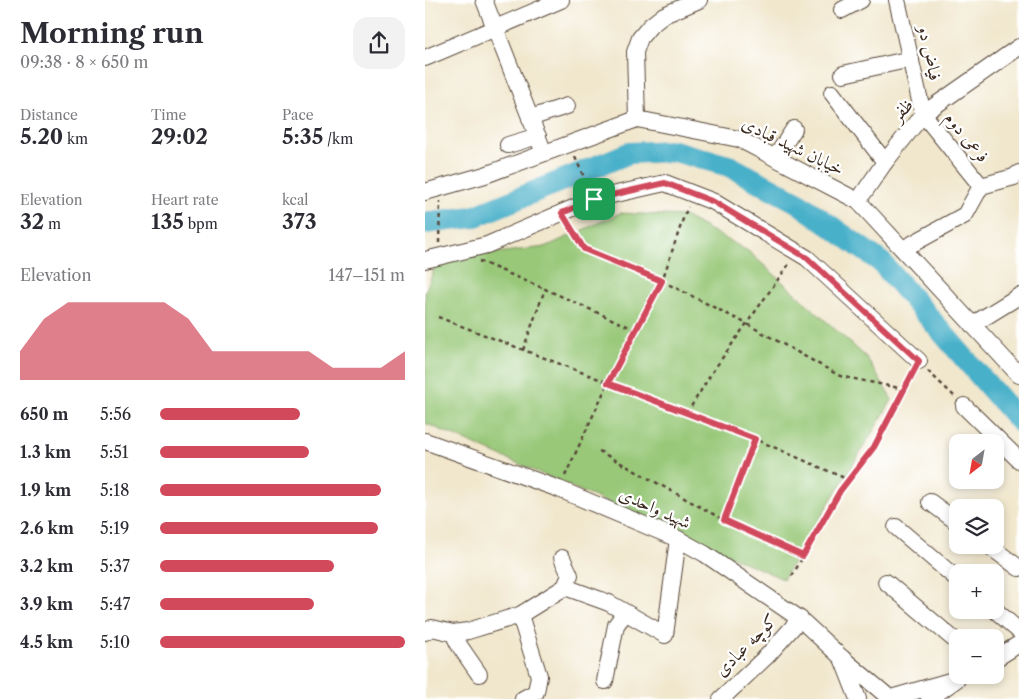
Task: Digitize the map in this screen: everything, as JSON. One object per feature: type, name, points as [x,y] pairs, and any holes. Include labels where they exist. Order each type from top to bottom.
[{"type":"street","points":[[484,0],[544,153]]},
{"type":"street","points":[[425,58],[561,0]]},
{"type":"street","points":[[425,192],[485,175],[637,119],[635,52],[640,38],[650,26],[664,15],[699,0]]},
{"type":"street","points":[[843,10],[861,0]]},
{"type":"street","name":"فیاض دو","points":[[897,0],[923,114]]},
{"type":"street","name":"ظفر","points":[[858,201],[885,162],[923,114],[1019,47]]},
{"type":"street","points":[[843,74],[911,59]]},
{"type":"street","points":[[832,93],[885,162]]},
{"type":"street","points":[[531,118],[567,106]]},
{"type":"street","name":"فرعی دوم","points":[[923,114],[981,186]]},
{"type":"street","name":"خیابان شهید قبادی","points":[[637,119],[739,139],[858,201],[1019,375]]},
{"type":"street","points":[[775,158],[794,130]]},
{"type":"street","points":[[508,145],[537,136]]},
{"type":"street","points":[[903,249],[965,214],[981,186],[1014,177],[1019,172]]},
{"type":"street","points":[[432,258],[487,245],[594,199],[665,183],[714,202],[807,258],[919,361]]},
{"type":"street","points":[[972,325],[1019,296]]},
{"type":"street","points":[[965,406],[1019,460]]},
{"type":"street","name":"شهید واحدی","points":[[425,441],[559,489],[678,539],[705,554],[800,619],[842,658],[889,697]]},
{"type":"street","points":[[930,502],[949,516]]},
{"type":"street","points":[[896,527],[949,572]]},
{"type":"street","points":[[565,587],[609,603],[665,635],[678,539]]},
{"type":"street","points":[[1000,554],[1019,568]]},
{"type":"street","points":[[425,632],[432,628],[453,633],[520,615],[565,587],[570,575],[562,558]]},
{"type":"street","points":[[886,582],[949,635]]},
{"type":"street","points":[[605,681],[616,626],[625,613]]},
{"type":"street","points":[[520,615],[539,676],[530,695]]},
{"type":"street","points":[[1004,618],[1019,630]]},
{"type":"street","name":"کوچه عبادی","points":[[721,699],[767,656],[800,619]]},
{"type":"street","points":[[453,633],[479,674]]},
{"type":"street","points":[[1004,653],[1019,644]]},
{"type":"street","points":[[842,658],[858,699]]},
{"type":"street","points":[[863,699],[879,693],[889,697],[949,680]]},
{"type":"street","points":[[929,699],[951,684]]},
{"type":"path","points":[[569,144],[594,199]]},
{"type":"path","points":[[432,258],[441,187]]},
{"type":"path","points":[[559,489],[608,383],[662,281],[684,216],[694,194]]},
{"type":"path","points":[[562,213],[584,249],[662,281],[747,324],[840,376],[904,389]]},
{"type":"path","points":[[457,252],[636,330]]},
{"type":"path","points":[[687,413],[713,371],[797,252]]},
{"type":"path","points":[[523,350],[545,289]]},
{"type":"path","points":[[438,317],[755,439],[849,480]]},
{"type":"path","points":[[792,576],[840,491],[874,447],[919,361],[965,406]]},
{"type":"path","points":[[724,520],[755,439]]},
{"type":"path","points":[[599,450],[724,520],[803,556]]},
{"type":"green space","points":[[620,213],[684,216],[748,251],[866,357],[892,400],[783,579],[425,423],[425,292],[438,260],[545,247]]},
{"type":"waterway","points":[[425,223],[473,217],[629,153],[674,151],[729,166],[797,202],[881,262],[1019,421]]},
{"type":"route","points":[[665,183],[714,202],[807,258],[919,361],[874,447],[840,491],[803,556],[724,520],[755,439],[608,383],[662,281],[584,249],[562,213],[594,199],[665,183]]}]
